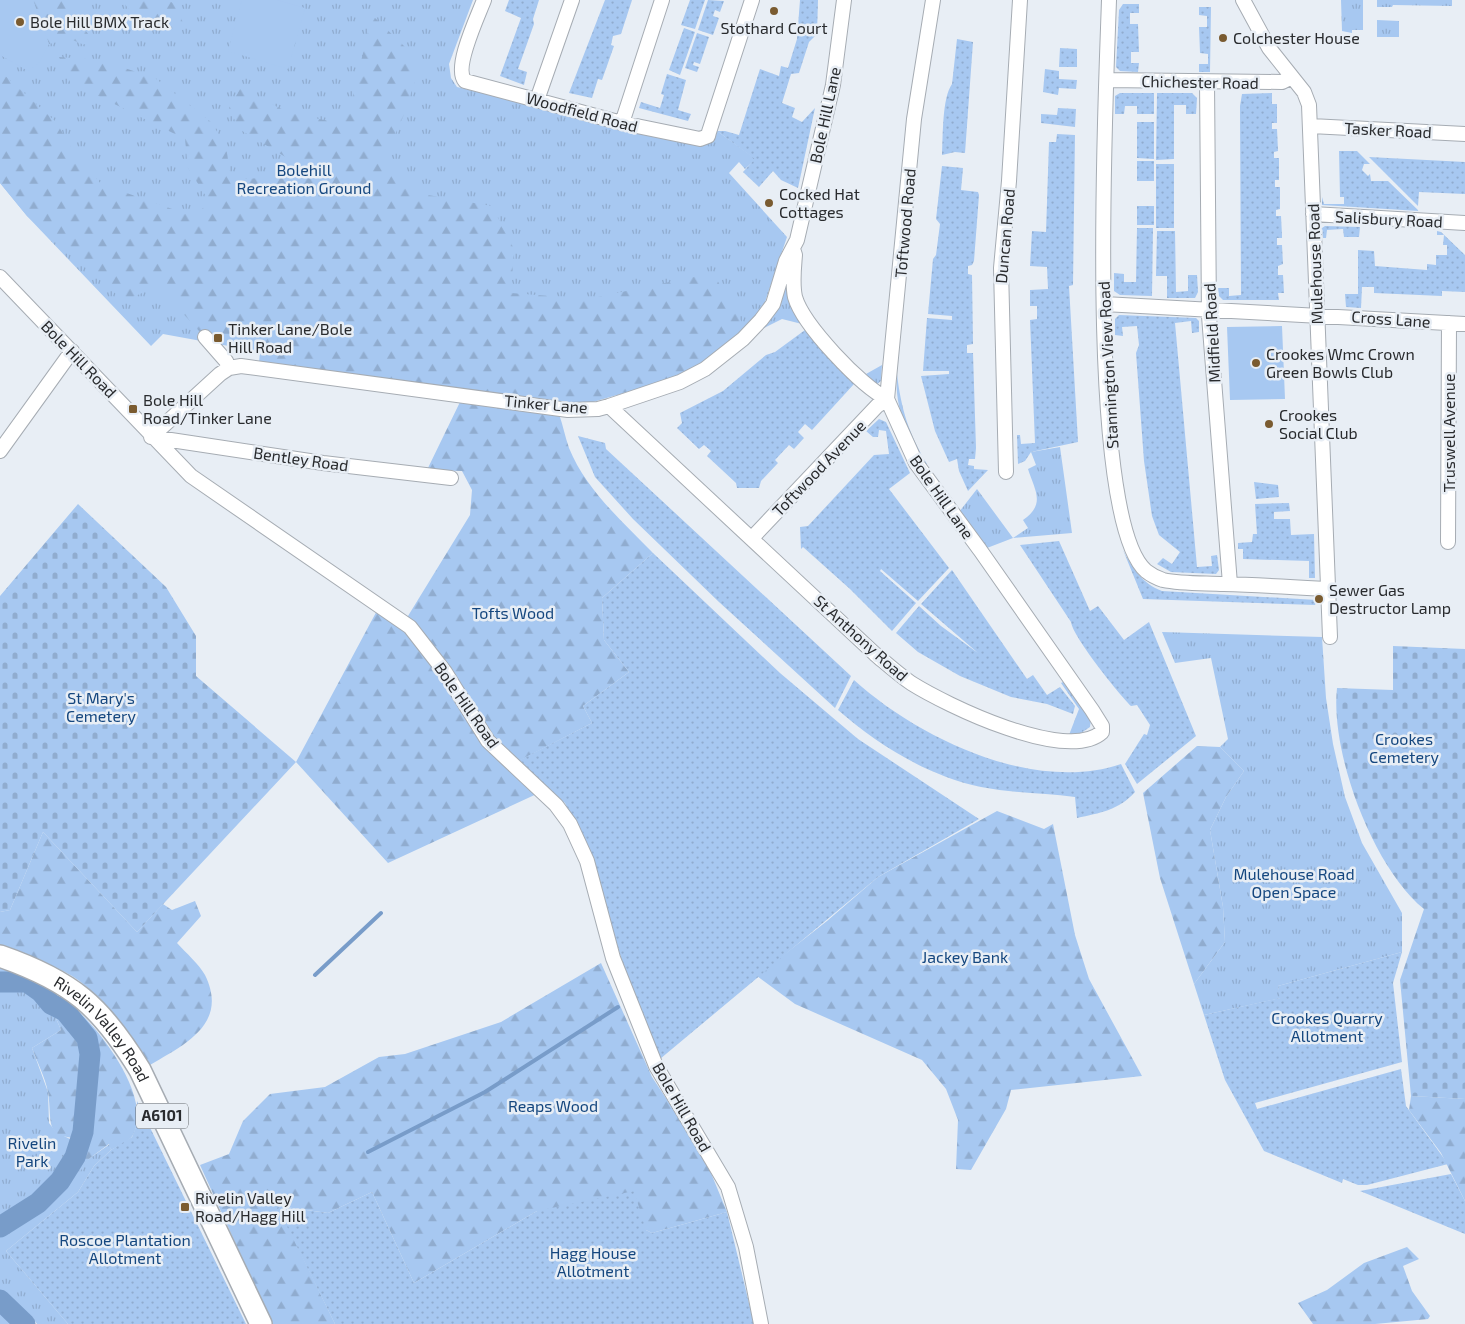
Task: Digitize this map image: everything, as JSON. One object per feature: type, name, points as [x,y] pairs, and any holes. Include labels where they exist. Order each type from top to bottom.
[{"type":"main road","name":"Rivelin Valley Road","points":[[0,956],[36,969],[88,1001],[123,1042],[140,1070],[261,1324]]},
{"type":"street","name":"Woodfield Road","points":[[484,0],[461,65],[462,77],[465,81],[622,123],[694,139],[705,138],[709,132],[752,0]]},
{"type":"street","points":[[537,100],[572,0]]},
{"type":"street","points":[[622,123],[662,0]]},
{"type":"street","name":"Bole Hill Lane","points":[[844,0],[833,85],[797,240],[793,249],[795,254],[795,297],[806,319],[849,370],[876,394],[887,399]]},
{"type":"street","name":"Toftwood Road","points":[[905,443],[887,399],[914,119],[933,0]]},
{"type":"street","name":"Duncan Road","points":[[1006,472],[1001,268],[1009,181],[1020,0]]},
{"type":"street","name":"Stannington View Road","points":[[1109,0],[1106,80],[1104,304],[1111,445],[1124,524],[1135,557],[1146,571],[1160,579],[1187,583],[1327,589]]},
{"type":"street","name":"Mulehouse Road","points":[[1242,0],[1268,48],[1308,98],[1311,126],[1316,315],[1330,638]]},
{"type":"street","name":"Chichester Road","points":[[1106,80],[1282,82],[1292,77]]},
{"type":"street","name":"Midfield Road","points":[[1207,82],[1208,309],[1230,584]]},
{"type":"street","name":"Tasker Road","points":[[1311,126],[1465,134]]},
{"type":"street","name":"Salisbury Road","points":[[1313,214],[1465,223]]},
{"type":"street","name":"Tinker Lane","points":[[229,368],[241,366],[258,367],[379,386],[568,410],[609,406],[687,379],[732,349],[761,320],[773,304],[783,268],[793,249]]},
{"type":"street","name":"Bole Hill Road","points":[[0,277],[191,476],[410,627],[445,672],[488,741],[556,805],[570,824],[587,861],[610,950],[656,1066],[679,1108],[706,1148],[728,1187],[744,1239],[761,1324]]},
{"type":"street","name":"Cross Lane","points":[[1104,304],[1465,324]]},
{"type":"street","name":"Truswell Avenue","points":[[1448,542],[1449,323]]},
{"type":"street","points":[[152,437],[210,382],[229,368],[226,361],[205,337]]},
{"type":"street","points":[[0,451],[72,351]]},
{"type":"street","name":"Toftwood Avenue","points":[[752,538],[877,406],[887,399]]},
{"type":"street","name":"St Anthony Road","points":[[609,406],[875,654],[912,684],[946,702],[1018,732],[1051,740],[1082,741],[1096,738],[1102,732],[1102,726],[980,550]]},
{"type":"street","name":"Bentley Road","points":[[152,437],[451,478]]},
{"type":"street","name":"Bole Hill Lane","points":[[905,443],[916,463],[980,550]]},
{"type":"green space","name":"Bolehill Recreation Ground","points":[[0,0],[473,0],[449,64],[451,78],[457,87],[525,103],[713,140],[717,131],[756,159],[745,169],[739,162],[729,173],[787,237],[763,308],[745,328],[715,354],[678,377],[586,404],[261,352],[163,334],[151,346],[27,216],[0,183]]},
{"type":"green space","name":"Bole Hill BMX Track","points":[[0,0],[33,0],[49,44],[40,62],[28,71],[0,55]]},
{"type":"green space","points":[[33,0],[69,0],[83,27],[97,46],[82,44],[61,35],[54,43],[49,44]]},
{"type":"green space","points":[[126,0],[168,0],[176,5],[183,23],[178,29],[140,24],[124,3]]},
{"type":"green space","points":[[242,0],[277,0],[305,8],[288,69],[228,51]]},
{"type":"green space","points":[[509,0],[539,0],[533,19],[534,24],[518,69],[527,72],[524,85],[500,76],[521,18],[505,11]]},
{"type":"green space","points":[[605,0],[632,0],[621,34],[613,36],[611,45],[614,46],[602,80],[598,79],[592,98],[569,93]]},
{"type":"green space","points":[[690,0],[705,0],[695,29],[681,25]]},
{"type":"green space","points":[[708,0],[724,1],[720,12],[715,10],[713,16],[719,18],[713,35],[698,30]]},
{"type":"green space","points":[[800,0],[818,0],[817,34],[809,42],[799,73],[791,74],[782,103],[795,108],[792,117],[802,122],[815,108],[798,188],[781,180],[773,171],[759,187],[743,172],[755,159],[717,131],[739,135],[760,69],[779,76],[781,66],[788,68],[797,39]]},
{"type":"green space","points":[[1341,0],[1363,0],[1363,30],[1352,30],[1352,33],[1342,31]]},
{"type":"green space","points":[[1377,0],[1452,0],[1452,6],[1393,5],[1392,7],[1377,7]]},
{"type":"green space","points":[[1123,4],[1139,4],[1139,13],[1130,13],[1130,24],[1138,24],[1139,52],[1131,52],[1131,63],[1139,63],[1138,72],[1120,71],[1116,67],[1119,10]]},
{"type":"green space","points":[[1199,7],[1211,7],[1210,72],[1199,72],[1199,64],[1208,64],[1208,54],[1200,53],[1199,27],[1207,27],[1207,16],[1199,15]]},
{"type":"green space","points":[[372,15],[405,47],[419,69],[403,117],[384,159],[422,194],[492,206],[514,249],[511,293],[588,299],[713,273],[745,328],[701,365],[678,377],[580,405],[259,363],[260,351],[209,342],[158,286],[124,301],[27,216],[0,183],[0,71],[56,122],[74,152],[101,184],[195,217],[209,201],[188,168],[185,139],[70,82],[59,57],[100,60],[155,78],[211,122],[226,146],[231,180],[305,175],[307,170],[239,129],[229,108],[240,89],[290,113],[334,122],[349,112]]},
{"type":"green space","points":[[1377,20],[1399,21],[1399,37],[1377,37]]},
{"type":"green space","points":[[684,28],[695,32],[680,75],[669,70]]},
{"type":"green space","points":[[697,33],[709,37],[700,64],[694,62],[693,65],[699,67],[697,72],[685,68]]},
{"type":"green space","points":[[957,39],[973,42],[965,153],[955,152],[942,155],[946,98],[952,84]]},
{"type":"green space","points":[[1060,48],[1077,49],[1077,67],[1059,67]]},
{"type":"green space","points":[[1045,69],[1059,71],[1059,79],[1077,80],[1076,89],[1059,88],[1058,95],[1043,92]]},
{"type":"green space","points":[[667,74],[686,80],[678,110],[691,114],[688,121],[639,108],[641,102],[660,108],[664,95],[661,94]]},
{"type":"green space","points":[[1120,93],[1154,93],[1154,114],[1137,114],[1137,106],[1125,106],[1124,114],[1115,114],[1115,96]]},
{"type":"green space","points":[[1157,93],[1192,93],[1197,98],[1196,114],[1186,114],[1186,105],[1174,105],[1174,159],[1156,160]]},
{"type":"green space","points":[[1272,93],[1272,104],[1277,104],[1277,123],[1272,123],[1272,129],[1277,129],[1278,151],[1274,152],[1274,158],[1279,158],[1279,180],[1275,180],[1275,187],[1280,187],[1280,209],[1276,210],[1276,216],[1281,216],[1282,235],[1282,238],[1277,238],[1277,245],[1282,245],[1283,264],[1278,266],[1278,275],[1283,275],[1284,293],[1278,293],[1279,300],[1223,300],[1219,296],[1218,288],[1229,288],[1229,296],[1241,295],[1240,106],[1242,94]]},
{"type":"green space","points":[[1058,108],[1076,109],[1075,127],[1041,123],[1041,114],[1057,115]]},
{"type":"green space","points":[[1137,122],[1154,122],[1154,159],[1137,158]]},
{"type":"green space","points":[[1057,134],[1075,135],[1073,285],[1069,286],[1078,442],[1031,452],[1025,461],[1018,464],[1017,435],[1020,435],[1021,444],[1035,443],[1030,320],[1037,319],[1037,306],[1030,306],[1030,290],[1048,289],[1047,267],[1030,266],[1032,231],[1046,232],[1049,142],[1056,142]]},
{"type":"green space","points":[[1339,151],[1357,151],[1370,164],[1364,164],[1362,170],[1368,176],[1370,174],[1371,181],[1388,181],[1419,211],[1322,205],[1322,197],[1324,204],[1344,204],[1344,197],[1340,197]]},
{"type":"green space","points":[[1369,157],[1465,162],[1465,194],[1419,192],[1418,206]]},
{"type":"green space","points":[[1137,161],[1154,161],[1154,181],[1137,181]]},
{"type":"green space","points":[[1156,164],[1174,164],[1174,228],[1156,228]]},
{"type":"green space","points":[[942,166],[963,168],[961,190],[978,192],[979,195],[974,261],[972,265],[968,266],[968,274],[972,275],[973,344],[967,345],[967,353],[973,353],[976,448],[975,459],[969,459],[968,465],[974,466],[974,469],[988,470],[968,491],[959,471],[957,459],[949,462],[935,431],[921,376],[949,374],[949,371],[923,371],[927,318],[952,320],[952,316],[928,314],[933,259],[936,255],[940,224],[936,219]]},
{"type":"green space","points":[[1137,206],[1154,206],[1154,225],[1137,225]]},
{"type":"green space","points":[[1325,226],[1360,227],[1359,237],[1344,237],[1343,229],[1327,230],[1326,238],[1323,238],[1322,228]]},
{"type":"green space","points":[[1137,228],[1153,228],[1152,296],[1120,295],[1114,291],[1114,273],[1124,274],[1124,282],[1136,282]]},
{"type":"green space","points":[[1157,231],[1175,231],[1176,292],[1188,291],[1188,275],[1197,275],[1198,292],[1195,298],[1167,298],[1167,276],[1156,276]]},
{"type":"green space","points":[[1437,231],[1441,232],[1465,255],[1465,292],[1442,291],[1442,296],[1374,293],[1374,287],[1362,287],[1361,308],[1346,307],[1345,294],[1358,294],[1358,250],[1374,251],[1375,266],[1427,270],[1427,264],[1436,265],[1436,255],[1447,255],[1447,245],[1443,245],[1444,235],[1437,235]]},
{"type":"green space","points":[[790,267],[802,324],[782,319],[760,330]]},
{"type":"green space","points":[[1119,315],[1196,318],[1199,321],[1199,332],[1192,333],[1191,321],[1175,323],[1197,567],[1212,566],[1211,556],[1217,555],[1219,570],[1216,574],[1171,572],[1157,564],[1163,558],[1172,564],[1180,552],[1159,535],[1152,516],[1144,461],[1136,353],[1139,345],[1137,326],[1122,327],[1123,336],[1115,335],[1115,319]]},
{"type":"green space","name":"Crookes Wmc Crown Green Bowls Club","points":[[1282,326],[1285,399],[1230,400],[1227,327]]},
{"type":"green space","points":[[805,330],[854,384],[812,430],[805,424],[798,432],[804,438],[794,449],[789,445],[775,460],[778,463],[761,481],[759,488],[737,488],[736,483],[707,456],[711,451],[704,445],[699,449],[677,428],[682,423],[680,413],[723,391],[766,355],[775,352]]},
{"type":"green space","points":[[882,365],[881,381],[876,385],[866,374]]},
{"type":"green space","points":[[897,374],[901,399],[911,432],[927,464],[924,466],[903,422],[898,398]]},
{"type":"green space","name":"Tofts Wood","points":[[460,402],[559,414],[569,448],[585,478],[617,517],[653,553],[602,598],[604,640],[629,672],[583,706],[592,723],[513,764],[541,792],[388,863],[296,762],[380,605],[398,617],[408,616],[470,515],[472,490],[462,471],[427,470]]},
{"type":"green space","points":[[879,419],[886,422],[910,473],[889,489],[949,568],[918,601],[881,569],[880,571],[916,603],[892,631],[850,589],[803,547],[801,549],[800,527],[808,526],[874,455],[889,454],[886,431],[879,430],[878,437],[873,437],[866,431]]},
{"type":"green space","points":[[578,436],[605,443],[606,449],[851,676],[835,708],[719,602],[633,519],[595,477]]},
{"type":"green space","points":[[1060,447],[1072,533],[1013,538],[1028,528],[1023,520],[1030,514],[1037,503],[1036,491],[1028,469],[1036,465],[1031,452]]},
{"type":"green space","points":[[1254,482],[1278,485],[1279,497],[1256,499]]},
{"type":"green space","points":[[977,489],[1013,538],[987,548],[959,512]]},
{"type":"green space","points":[[1289,503],[1290,511],[1274,512],[1274,519],[1290,519],[1291,535],[1314,534],[1315,578],[1309,578],[1309,561],[1243,559],[1243,549],[1238,549],[1238,543],[1252,542],[1253,534],[1257,534],[1255,504]]},
{"type":"green space","name":"St Mary's Cemetery","points":[[78,504],[166,587],[196,636],[196,676],[296,762],[137,932],[43,832],[10,910],[0,912],[0,596]]},
{"type":"green space","points":[[1059,541],[1090,611],[1098,606],[1124,640],[1149,622],[1196,736],[1137,784],[1125,764],[1144,734],[1147,735],[1150,725],[1137,705],[1131,706],[1087,652],[1071,622],[1020,545]]},
{"type":"green space","points":[[1123,550],[1139,575],[1149,584],[1162,591],[1317,600],[1315,605],[1143,599]]},
{"type":"green space","points":[[653,553],[780,673],[858,739],[979,819],[878,877],[660,1059],[631,990],[591,860],[565,803],[512,764],[592,723],[583,706],[629,672],[604,640],[602,598]]},
{"type":"green space","points":[[952,570],[1027,679],[1033,675],[1047,695],[1060,687],[1075,706],[1073,714],[1047,704],[1011,697],[960,676],[918,652],[896,633],[919,606],[941,626],[978,653],[921,604]]},
{"type":"green space","name":"Mulehouse Road Open Space","points":[[1162,632],[1322,637],[1326,698],[1333,744],[1345,797],[1362,843],[1402,913],[1402,952],[1278,986],[1281,998],[1204,1015],[1194,984],[1225,942],[1223,907],[1210,830],[1226,797],[1244,771],[1220,747],[1228,739],[1211,658],[1175,663]]},
{"type":"green space","name":"Crookes Cemetery","points":[[1393,646],[1465,649],[1465,1099],[1411,1096],[1400,980],[1424,909],[1405,890],[1372,838],[1348,776],[1340,744],[1337,688],[1393,690]]},
{"type":"green space","points":[[854,680],[910,722],[944,740],[979,755],[1015,766],[1052,772],[1087,771],[1121,764],[1135,792],[1116,807],[1077,818],[1075,797],[992,789],[961,782],[942,775],[905,758],[887,747],[838,710]]},
{"type":"green space","points":[[1063,682],[1091,719],[1090,727],[1078,735],[1069,735],[1079,709],[1061,683]]},
{"type":"green space","points":[[1197,746],[1220,747],[1244,771],[1226,797],[1210,830],[1223,907],[1225,942],[1194,984],[1160,878],[1143,793]]},
{"type":"green space","name":"Jackey Bank","points":[[997,811],[1044,829],[1053,824],[1075,935],[1089,979],[1142,1076],[1011,1090],[1006,1109],[971,1170],[956,1169],[958,1120],[946,1089],[922,1060],[795,1004],[757,976],[827,921],[878,877]]},
{"type":"green space","points":[[43,832],[137,932],[163,904],[172,910],[195,901],[201,916],[177,943],[205,975],[211,993],[211,1008],[206,1021],[198,1032],[173,1051],[145,1068],[112,1014],[91,990],[65,972],[0,947],[0,912],[10,910]]},
{"type":"green space","name":"Crookes Quarry Allotment","points":[[1402,952],[1393,983],[1402,1062],[1255,1103],[1257,1109],[1401,1069],[1406,1106],[1448,1164],[1367,1185],[1358,1185],[1343,1179],[1342,1183],[1264,1151],[1225,1080],[1204,1015],[1280,998],[1278,986]]},
{"type":"green space","name":"Reaps Wood","points":[[601,963],[652,1077],[704,1156],[727,1212],[652,1233],[646,1230],[537,1211],[414,1283],[372,1192],[328,1213],[278,1206],[335,1324],[272,1324],[200,1165],[229,1154],[243,1121],[270,1094],[325,1087],[379,1057],[405,1054],[501,1022]]},
{"type":"green space","name":"Rivelin Park","points":[[0,968],[22,975],[55,994],[55,1016],[61,1030],[32,1048],[48,1092],[49,1123],[56,1132],[72,1140],[67,1154],[52,1177],[0,1218]]},
{"type":"green space","points":[[55,994],[90,1023],[113,1052],[131,1087],[136,1104],[137,1121],[133,1135],[129,1139],[111,1150],[109,1144],[90,1158],[64,1193],[40,1210],[42,1203],[48,1195],[78,1161],[84,1150],[87,1138],[63,1136],[56,1133],[52,1128],[47,1086],[32,1048],[61,1030],[55,1016]]},
{"type":"green space","points":[[1411,1096],[1465,1099],[1465,1201],[1441,1153],[1409,1110]]},
{"type":"green space","name":"Roscoe Plantation Allotment","points":[[137,1101],[246,1324],[68,1324],[6,1251],[78,1192],[94,1166],[111,1150],[132,1137],[136,1127]]},
{"type":"green space","points":[[110,1144],[111,1150],[94,1166],[78,1192],[6,1251],[68,1324],[37,1324],[32,1317],[0,1292],[0,1236],[19,1221],[45,1207],[90,1158]]},
{"type":"green space","points":[[1451,1174],[1465,1201],[1465,1234],[1360,1191]]},
{"type":"green space","name":"Hagg House Allotment","points":[[634,1191],[646,1230],[652,1233],[727,1212],[754,1324],[335,1324],[277,1206],[328,1213],[372,1192],[414,1283],[537,1211]]},
{"type":"green space","points":[[1407,1247],[1419,1259],[1403,1266],[1412,1291],[1430,1316],[1428,1319],[1375,1324],[1313,1324],[1298,1303],[1327,1290],[1364,1263]]},
{"type":"green space","points":[[0,1305],[18,1324],[0,1324]]},
{"type":"waterway","points":[[315,975],[381,913]]},
{"type":"waterway","points":[[0,982],[27,982],[41,992],[51,1004],[65,1011],[87,1038],[90,1054],[83,1132],[75,1157],[60,1181],[38,1203],[0,1227]]},
{"type":"waterway","points":[[368,1152],[485,1092],[618,1007]]},
{"type":"waterway","points":[[0,1300],[25,1324]]},
{"type":"place","name":"Stothard Court","points":[[774,11]]},
{"type":"place","name":"Bole Hill BMX Track","points":[[20,22]]},
{"type":"place","name":"Colchester House","points":[[1223,38]]},
{"type":"place","name":"Cocked Hat Cottages","points":[[769,203]]},
{"type":"place","name":"Tinker Lane/Bole Hill Road","points":[[218,338]]},
{"type":"place","name":"Crookes Wmc Crown Green Bowls Club","points":[[1256,363]]},
{"type":"place","name":"Bole Hill Road/Tinker Lane","points":[[133,409]]},
{"type":"place","name":"Crookes Social Club","points":[[1269,424]]},
{"type":"place","name":"Sewer Gas Destructor Lamp","points":[[1319,599]]},
{"type":"place","name":"Rivelin Valley Road/Hagg Hill","points":[[185,1207]]}]
